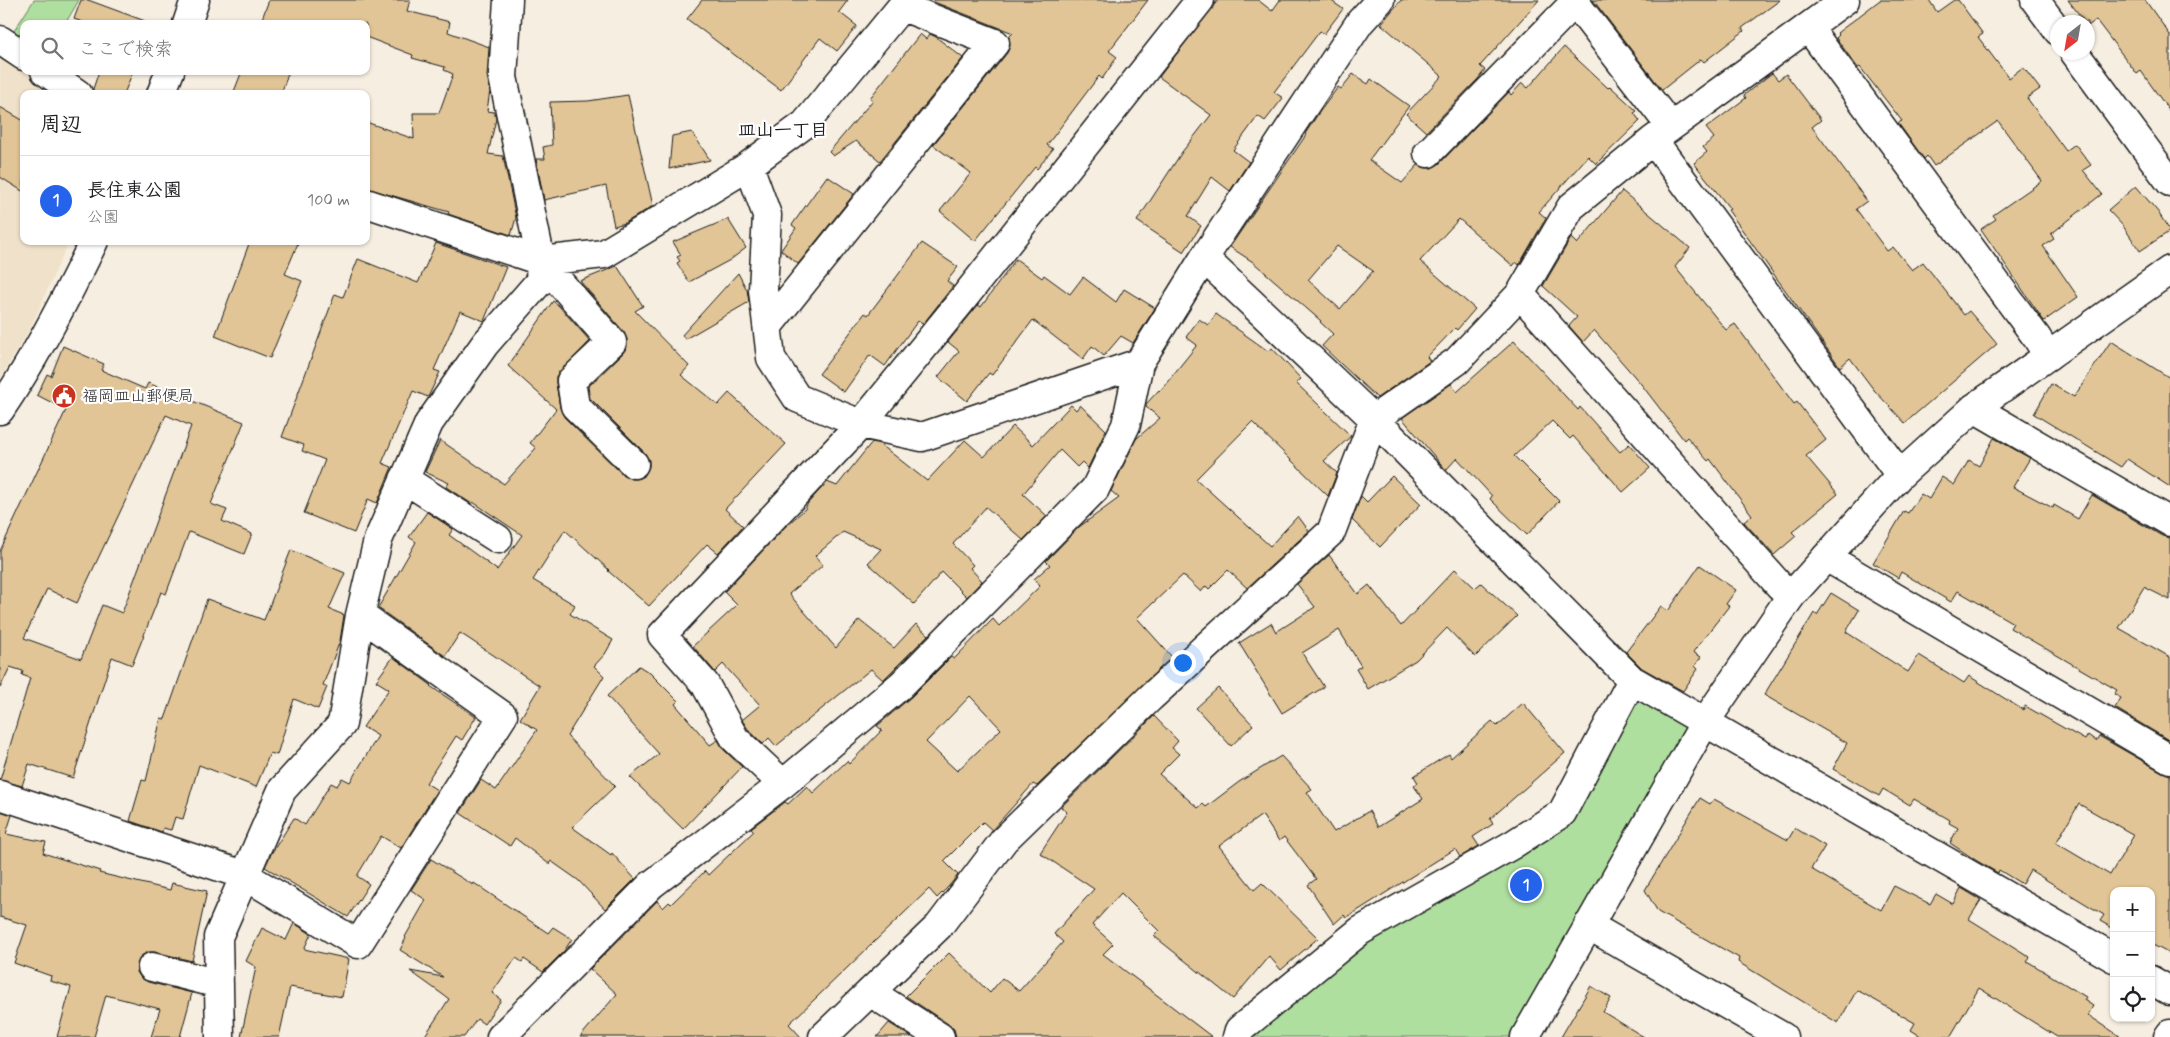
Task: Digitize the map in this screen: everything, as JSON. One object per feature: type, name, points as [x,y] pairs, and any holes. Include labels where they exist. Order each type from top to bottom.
[{"type":"street","points":[[188,20],[195,0]]},
{"type":"street","points":[[220,1037],[218,937],[282,790],[342,724],[360,615],[378,540],[429,423],[485,344],[540,281],[541,261],[503,77],[508,0]]},
{"type":"street","points":[[783,784],[734,739],[705,684],[662,635],[861,424],[959,304],[1200,0]]},
{"type":"street","points":[[501,1037],[651,885],[783,784],[902,685],[1095,489],[1126,425],[1139,363],[1204,258],[1360,22],[1380,0]]},
{"type":"street","points":[[823,1037],[939,926],[1004,840],[1150,698],[1331,532],[1374,419],[1457,361],[1520,294],[1570,207],[1662,133],[1845,0]]},
{"type":"street","points":[[2035,0],[2050,20]]},
{"type":"street","points":[[1428,153],[1575,1],[1662,133],[1900,474]]},
{"type":"street","points":[[370,204],[541,261],[604,254],[749,166],[805,124],[905,4],[995,43],[768,326]]},
{"type":"street","points":[[1808,27],[2037,338],[2048,356]]},
{"type":"street","points":[[0,40],[20,53]]},
{"type":"street","points":[[2080,60],[2170,182]]},
{"type":"street","points":[[52,75],[72,90]]},
{"type":"street","points":[[163,90],[168,75]]},
{"type":"street","points":[[749,166],[767,215],[763,290],[771,358],[797,398],[861,424],[922,437],[1139,363]]},
{"type":"street","points":[[0,410],[20,381],[67,298],[92,245]]},
{"type":"street","points":[[1204,258],[1374,419],[1632,680],[2110,956]]},
{"type":"street","points":[[541,261],[612,342],[571,382],[575,406],[634,464]]},
{"type":"street","points":[[1525,1037],[1705,722],[1791,596],[1900,474],[1974,408],[2170,270]]},
{"type":"street","points":[[1520,294],[1779,585],[1791,596]]},
{"type":"street","points":[[1974,408],[2170,522]]},
{"type":"street","points":[[404,479],[498,539]]},
{"type":"street","points":[[1826,556],[2170,759]]},
{"type":"street","points":[[0,795],[244,874],[358,944],[503,716],[360,615]]},
{"type":"street","points":[[1237,1037],[1239,1030],[1360,931],[1512,845],[1562,813],[1632,680]]},
{"type":"street","points":[[1588,925],[1783,1037]]},
{"type":"street","points":[[152,967],[219,984]]},
{"type":"street","points":[[2155,982],[2170,990]]},
{"type":"street","points":[[870,992],[940,1037]]},
{"type":"shaded area","points":[[0,55],[20,68],[20,75],[31,75],[54,90],[20,90],[20,245],[67,245],[30,329],[0,379]]},
{"type":"green space","points":[[34,0],[79,0],[67,20],[21,20]]},
{"type":"green space","points":[[20,22],[20,43],[10,37]]},
{"type":"green space","points":[[1632,680],[1705,722],[1525,1037],[1237,1037],[1360,931],[1562,813]]},
{"type":"building","points":[[81,0],[88,0],[142,20],[77,20],[74,19]]},
{"type":"building","points":[[269,0],[410,0],[407,11],[450,22],[448,32],[489,47],[487,76],[490,90],[487,111],[494,112],[496,119],[488,154],[503,156],[516,218],[511,235],[448,214],[449,212],[370,189],[370,123],[414,139],[413,113],[439,113],[453,74],[444,70],[445,67],[412,58],[413,55],[370,39],[370,20],[262,20]]},
{"type":"building","points":[[702,0],[848,0],[839,12],[857,26],[837,51],[820,38],[781,90],[687,19]]},
{"type":"building","points":[[934,0],[1148,0],[1109,51],[1117,57],[1102,79],[1099,76],[1047,145],[1053,149],[1037,169],[1035,167],[975,241],[940,211],[971,173],[933,145],[1007,53],[1010,46],[1009,37],[1013,33],[934,2]]},
{"type":"building","points":[[1218,0],[1258,0],[1272,11],[1280,0],[1330,0],[1343,9],[1324,34],[1320,31],[1274,92],[1283,98],[1265,121],[1258,116],[1233,150],[1249,162],[1230,191],[1212,177],[1188,216],[1201,226],[1184,252],[1137,221],[1182,152],[1211,115],[1159,77]]},
{"type":"building","points":[[1401,0],[1539,0],[1480,66],[1485,70],[1478,79],[1426,132],[1406,114],[1442,76],[1381,24]]},
{"type":"building","points":[[1593,0],[1780,0],[1742,28],[1744,31],[1704,62],[1701,59],[1662,90]]},
{"type":"building","points":[[1880,0],[1929,0],[1937,12],[1954,0],[1958,0],[1983,34],[1978,37],[2009,78],[2023,67],[2040,89],[2027,98],[2066,151],[2075,144],[2091,165],[2083,170],[2102,194],[2051,234],[2054,239],[2043,246],[2078,297],[2044,321],[1981,229],[1996,219],[1993,215],[2042,181],[1998,121],[1934,166],[1927,156],[1924,159],[1898,123],[1902,121],[1836,38],[1839,35],[1837,33]]},
{"type":"building","points":[[2068,0],[2145,0],[2170,35],[2170,112],[2141,71],[2137,74],[2095,21],[2095,15],[2080,15]]},
{"type":"building","points":[[920,34],[926,39],[930,34],[936,37],[963,58],[880,161],[856,141],[833,156],[829,152],[873,100],[870,98]]},
{"type":"building","points":[[1564,47],[1608,88],[1610,86],[1637,111],[1634,113],[1640,121],[1596,164],[1588,156],[1539,212],[1546,218],[1519,265],[1516,262],[1513,266],[1459,219],[1420,261],[1475,309],[1457,330],[1455,328],[1427,357],[1430,361],[1377,398],[1322,346],[1333,334],[1321,321],[1253,262],[1230,247],[1306,135],[1318,114],[1338,87],[1341,89],[1353,74],[1368,84],[1371,79],[1409,106],[1369,160],[1402,183],[1418,165],[1432,168],[1439,164],[1509,92],[1511,95],[1522,83],[1528,88]],"holes":[[[1337,246],[1373,271],[1340,309],[1308,280]]]},
{"type":"building","points":[[1772,73],[1778,80],[1786,74],[1821,120],[1812,127],[1867,201],[1856,209],[1887,251],[1893,247],[1912,270],[1923,262],[1964,315],[1969,311],[1997,344],[1905,423],[1874,390],[1850,358],[1840,367],[1728,210],[1730,209],[1694,163],[1707,152],[1703,147],[1714,138],[1706,128],[1746,98],[1744,95]]},
{"type":"building","points":[[98,75],[131,75],[126,90],[93,89]]},
{"type":"building","points":[[240,75],[288,75],[282,90],[235,90]]},
{"type":"building","points":[[628,95],[653,206],[625,223],[614,226],[606,186],[544,200],[536,159],[545,159],[543,147],[552,145],[550,102],[588,101]]},
{"type":"building","points":[[0,107],[20,119],[20,190],[0,177]]},
{"type":"building","points":[[692,132],[710,160],[669,169],[672,136]]},
{"type":"building","points":[[827,176],[854,194],[798,264],[781,250],[796,228],[792,225]]},
{"type":"building","points":[[2136,186],[2158,212],[2170,231],[2140,251],[2123,226],[2108,210]]},
{"type":"building","points":[[1622,191],[1690,248],[1675,267],[1726,330],[1735,324],[1794,404],[1797,402],[1826,440],[1806,456],[1838,494],[1792,532],[1796,536],[1774,555],[1744,522],[1752,515],[1710,459],[1708,461],[1687,437],[1684,440],[1641,384],[1594,330],[1583,342],[1569,326],[1577,317],[1543,286],[1571,238],[1577,244]]},
{"type":"building","points":[[728,219],[746,248],[730,260],[689,282],[677,263],[680,261],[677,257],[681,255],[673,242]]},
{"type":"building","points":[[436,243],[506,267],[484,321],[460,311],[434,370],[440,372],[428,397],[413,391],[382,463],[392,467],[377,503],[368,499],[354,533],[304,513],[325,460],[302,451],[304,445],[282,437],[335,294],[343,297],[358,259],[418,283]]},
{"type":"building","points":[[922,243],[958,267],[947,281],[953,286],[923,324],[920,321],[917,322],[885,366],[870,355],[844,392],[819,374],[865,313],[868,315]]},
{"type":"building","points":[[249,245],[297,245],[285,274],[302,281],[270,358],[215,336]]},
{"type":"building","points":[[1016,259],[1042,278],[1044,275],[1070,294],[1083,277],[1116,302],[1124,289],[1155,308],[1133,343],[1121,336],[1104,356],[1092,346],[1083,359],[1033,320],[992,375],[989,373],[967,401],[938,377],[959,351],[948,342],[978,305],[981,307]]},
{"type":"building","points":[[617,266],[643,306],[635,311],[689,366],[681,375],[718,405],[729,393],[786,444],[725,509],[743,526],[718,553],[707,544],[649,606],[608,571],[565,530],[533,580],[575,605],[570,614],[613,640],[605,654],[594,666],[604,676],[567,736],[615,786],[572,827],[611,855],[612,853],[635,879],[605,909],[578,880],[551,861],[549,864],[515,838],[510,846],[460,813],[481,780],[496,790],[537,730],[520,719],[540,686],[460,633],[445,656],[378,608],[416,542],[409,537],[427,512],[453,529],[449,535],[497,570],[522,535],[473,502],[472,504],[446,487],[449,483],[425,472],[440,440],[504,484],[536,448],[530,443],[556,409],[508,366],[553,301],[590,341],[556,376],[560,408],[564,417],[623,475],[631,479],[638,479],[645,475],[649,467],[649,460],[645,453],[590,398],[588,387],[623,353],[627,347],[627,339],[624,332],[580,281]]},
{"type":"building","points":[[738,273],[747,290],[749,302],[685,339],[682,335]]},
{"type":"building","points":[[1216,314],[1268,351],[1272,348],[1301,379],[1296,383],[1351,436],[1324,461],[1337,473],[1328,496],[1252,422],[1196,479],[1270,546],[1298,516],[1309,531],[1247,588],[1228,570],[1209,589],[1206,586],[1201,592],[1183,575],[1137,618],[1172,657],[1037,786],[1033,784],[992,830],[983,822],[944,861],[958,875],[937,898],[929,889],[789,1024],[801,1037],[580,1037],[617,994],[590,969],[657,901],[663,908],[669,902],[671,904],[705,871],[708,875],[754,831],[751,828],[785,802],[788,804],[807,786],[813,793],[847,761],[849,764],[882,730],[877,726],[911,697],[951,657],[954,659],[993,619],[999,626],[1040,586],[1034,579],[1050,565],[1046,561],[1079,527],[1119,498],[1111,491],[1136,439],[1160,418],[1146,407],[1146,404],[1160,391],[1197,345],[1186,337],[1199,319],[1208,325]],"holes":[[[970,696],[1001,729],[957,771],[926,742]]]},
{"type":"building","points":[[1514,341],[1578,410],[1580,407],[1620,452],[1629,444],[1650,468],[1623,492],[1573,436],[1570,439],[1552,421],[1514,456],[1559,501],[1527,535],[1490,499],[1492,496],[1457,458],[1446,470],[1402,418],[1451,384],[1457,392]]},
{"type":"building","points":[[2111,341],[2170,378],[2170,487],[2127,459],[2121,467],[2034,414],[2051,384],[2074,397]]},
{"type":"building","points":[[63,346],[104,364],[101,370],[145,389],[148,383],[244,422],[211,504],[227,510],[222,521],[252,534],[244,554],[189,532],[166,594],[161,592],[132,665],[112,657],[73,778],[29,764],[22,786],[0,780],[30,678],[22,675],[23,671],[10,667],[0,688],[0,551],[66,410],[37,395],[47,374],[51,376]],"holes":[[[166,415],[191,426],[122,613],[102,605],[81,659],[24,638],[47,589],[77,603]]]},
{"type":"building","points":[[1071,405],[1076,410],[1080,405],[1106,430],[1088,468],[1082,462],[1077,467],[1060,450],[1023,494],[1047,516],[1023,540],[986,507],[953,544],[973,565],[970,568],[982,581],[967,597],[942,572],[914,604],[868,563],[881,549],[843,532],[815,556],[823,565],[789,594],[836,648],[859,620],[894,648],[916,624],[928,635],[883,680],[871,669],[776,746],[769,738],[763,744],[742,720],[760,705],[723,664],[715,672],[693,646],[737,605],[724,592],[786,526],[805,509],[827,482],[837,486],[872,442],[880,444],[927,481],[965,440],[984,457],[1013,426],[1033,445]]},
{"type":"building","points":[[1994,438],[2030,458],[2013,487],[2053,508],[2054,505],[2078,519],[2092,495],[2162,536],[2170,538],[2170,600],[2144,587],[2119,628],[2170,657],[2170,741],[2115,708],[2121,698],[2114,694],[2117,690],[2010,628],[2013,623],[1958,591],[1951,602],[1901,572],[1898,578],[1873,563],[1904,511],[1908,513],[1921,494],[1929,499],[1942,477],[1954,485],[1969,460],[1979,466]]},
{"type":"building","points":[[1392,476],[1421,504],[1380,547],[1352,520],[1361,496],[1367,502]]},
{"type":"building","points":[[291,550],[345,573],[329,609],[344,615],[340,641],[323,685],[327,687],[318,709],[294,699],[277,755],[270,753],[256,787],[199,765],[183,819],[175,817],[171,830],[163,828],[162,832],[130,821],[142,780],[146,781],[161,718],[165,719],[207,599],[264,620]]},
{"type":"building","points":[[1329,555],[1358,594],[1369,585],[1401,626],[1455,569],[1475,588],[1481,583],[1517,616],[1475,657],[1447,628],[1416,660],[1368,689],[1356,669],[1361,666],[1339,630],[1302,653],[1324,687],[1282,713],[1239,643],[1271,623],[1276,632],[1315,607],[1297,584]]},
{"type":"building","points":[[1700,565],[1736,590],[1726,604],[1729,606],[1693,652],[1701,657],[1695,666],[1698,669],[1683,691],[1642,668],[1626,652],[1661,606],[1668,611]]},
{"type":"building","points":[[1831,593],[1859,610],[1846,632],[1908,672],[1919,655],[1964,683],[1969,676],[2023,710],[2025,706],[2085,740],[2088,735],[2096,741],[2099,736],[2170,775],[2170,954],[2155,946],[2155,887],[2110,887],[2110,927],[2100,921],[2104,915],[2030,870],[2022,884],[1999,870],[1998,873],[1977,861],[1950,843],[1958,828],[1949,823],[1950,820],[1914,799],[1910,805],[1883,789],[1879,796],[1833,769],[1847,743],[1764,695],[1814,613],[1817,615]],"holes":[[[2079,804],[2134,835],[2110,875],[2056,843]]]},
{"type":"building","points":[[393,657],[430,686],[476,717],[462,740],[456,736],[426,783],[437,790],[401,848],[381,836],[357,876],[369,884],[348,917],[265,867],[294,818],[305,825],[331,783],[337,786],[342,778],[350,782],[378,736],[363,727],[389,689],[376,681]]},
{"type":"building","points":[[639,666],[650,673],[678,701],[675,704],[710,745],[718,740],[724,750],[742,767],[683,829],[630,777],[659,754],[607,696]]},
{"type":"building","points":[[1218,688],[1253,725],[1231,746],[1196,708]]},
{"type":"building","points":[[1523,703],[1565,753],[1490,819],[1493,824],[1473,837],[1479,846],[1460,857],[1455,849],[1346,918],[1344,915],[1334,924],[1308,885],[1316,879],[1284,837],[1279,841],[1262,815],[1219,846],[1254,890],[1262,883],[1318,938],[1281,970],[1269,956],[1233,999],[1154,936],[1159,931],[1121,893],[1092,925],[1113,944],[1103,954],[1212,1037],[956,1037],[954,1029],[948,1024],[906,996],[949,953],[990,993],[1002,978],[1019,991],[1063,942],[1054,934],[1094,889],[1040,853],[1067,812],[1061,807],[1154,716],[1178,741],[1172,748],[1179,754],[1159,774],[1198,808],[1203,804],[1206,807],[1239,782],[1281,756],[1312,789],[1307,792],[1334,832],[1369,811],[1378,827],[1423,799],[1414,786],[1418,783],[1414,776],[1449,754],[1451,758],[1492,721],[1497,726]]},
{"type":"building","points":[[1700,798],[1710,804],[1714,799],[1788,840],[1795,828],[1825,846],[1811,869],[1881,910],[1894,886],[1930,904],[1936,894],[1953,904],[1961,888],[1981,900],[1969,919],[2030,957],[2027,961],[2086,997],[2084,1000],[2093,1006],[2088,1015],[2121,1037],[2057,1037],[1979,988],[1950,1037],[1922,1037],[1911,1030],[1915,1023],[1857,990],[1838,1023],[1738,962],[1739,958],[1658,912],[1645,890]]},
{"type":"building","points":[[0,811],[12,815],[6,834],[46,842],[43,853],[100,871],[99,873],[170,890],[172,883],[207,891],[192,961],[156,952],[148,952],[141,956],[137,964],[137,972],[141,978],[148,982],[192,993],[180,1037],[151,1037],[160,1009],[106,995],[94,1037],[57,1037],[71,987],[50,981],[51,976],[14,963],[27,925],[0,917]]},
{"type":"building","points":[[431,859],[473,885],[474,883],[548,933],[553,927],[572,939],[564,951],[543,972],[524,959],[522,962],[516,958],[492,993],[501,1000],[484,1024],[477,1019],[464,1037],[424,1037],[449,999],[410,971],[443,977],[400,950],[405,937],[426,900],[411,890]]},
{"type":"building","points":[[294,923],[311,934],[304,949],[349,959],[342,997],[290,987],[279,1037],[241,1037],[256,967],[246,961],[262,928],[286,940]]},
{"type":"building","points":[[1591,986],[1611,998],[1603,1012],[1644,1037],[1561,1037]]},
{"type":"building","points":[[889,1023],[911,1037],[877,1037]]},
{"type":"place","name":"福岡皿山郵便局","points":[[64,396]]},
{"type":"place","name":"長住東公園","points":[[1526,885]]},
{"type":"district","name":"皿山一丁目","points":[[783,131]]}]
